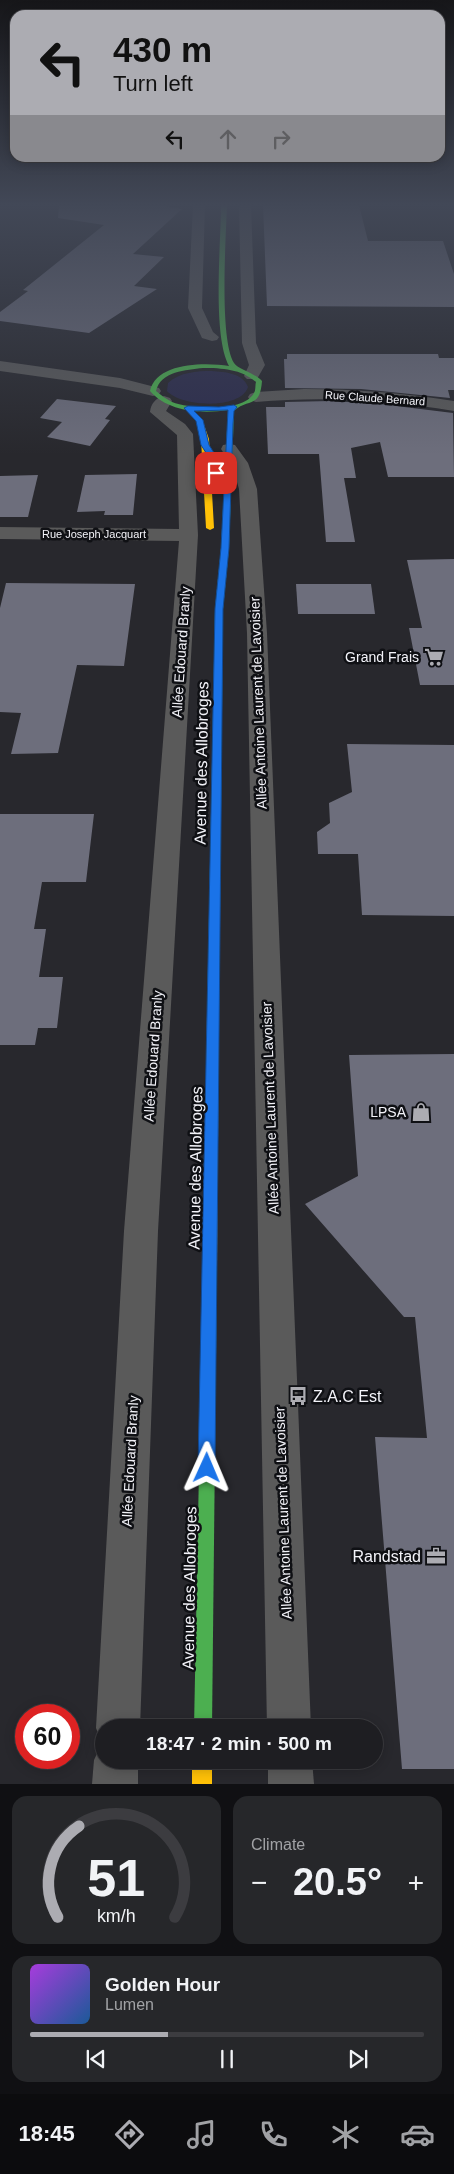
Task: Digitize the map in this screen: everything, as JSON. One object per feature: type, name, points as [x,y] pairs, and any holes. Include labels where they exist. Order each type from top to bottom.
[{"type":"main road","points":[[222,288],[222,310],[227,357],[231,364],[256,386],[231,411],[229,449]]},
{"type":"main road","points":[[192,367],[209,347],[222,310]]},
{"type":"main road","points":[[234,407],[219,409],[188,408],[158,396],[153,386],[163,375],[192,367],[215,366],[238,370]]},
{"type":"main road","points":[[188,408],[200,420],[209,473],[200,537]]},
{"type":"main road","name":"Avenue des Allobroges","points":[[203,1719],[219,609],[238,484]]},
{"type":"main road","name":"Avenue des Allobroges","points":[[212,558],[219,609]]},
{"type":"main road","points":[[202,1769],[202,1784]]},
{"type":"street","points":[[196,288],[195,308],[207,335],[209,347]]},
{"type":"street","points":[[247,288],[249,343],[258,364],[256,386]]},
{"type":"street","points":[[0,366],[120,383],[158,396]]},
{"type":"street","points":[[120,383],[163,375]]},
{"type":"street","name":"Rue Claude Bernard","points":[[256,386],[296,393],[417,400],[454,406]]},
{"type":"street","name":"Allée Edouard Branly","points":[[118,1719],[141,1231],[200,537],[185,434],[181,428],[162,417],[158,412],[158,396]]},
{"type":"street","points":[[205,445],[214,459],[216,473],[238,484]]},
{"type":"street","name":"Allée Antoine Laurent de Lavoisier","points":[[229,449],[238,459],[243,469],[238,484],[257,633],[289,1719]]},
{"type":"street","name":"Rue Joseph Jacquart","points":[[0,533],[200,537]]},
{"type":"street","points":[[115,1784],[116,1769]]},
{"type":"street","points":[[290,1769],[291,1784]]},
{"type":"shaded area","points":[[212,371],[238,376],[246,382],[248,387],[243,394],[234,400],[210,404],[185,400],[167,391],[168,383],[178,376]]},
{"type":"building","points":[[25,288],[157,289],[89,333],[0,321],[0,312],[28,291],[23,290]]},
{"type":"building","points":[[266,288],[454,288],[454,307],[267,306]]},
{"type":"building","points":[[287,354],[438,354],[439,358],[454,358],[454,390],[448,390],[450,398],[361,389],[285,388],[284,359],[287,359]]},
{"type":"building","points":[[57,399],[116,406],[105,419],[110,420],[90,446],[47,437],[62,422],[40,418]]},
{"type":"building","points":[[331,401],[380,404],[453,413],[454,477],[388,477],[380,442],[351,448],[356,478],[344,478],[355,542],[326,542],[319,454],[268,454],[266,407],[285,407],[285,402]]},
{"type":"building","points":[[137,474],[133,515],[104,515],[105,511],[77,512],[85,475]]},
{"type":"building","points":[[38,475],[28,517],[0,517],[0,476]]},
{"type":"building","points":[[454,559],[454,685],[420,685],[409,628],[422,628],[407,560]]},
{"type":"building","points":[[6,583],[135,584],[124,666],[77,665],[58,753],[11,754],[21,713],[0,712],[0,608]]},
{"type":"building","points":[[296,584],[371,584],[375,614],[298,614]]},
{"type":"building","points":[[347,744],[454,745],[454,916],[362,915],[358,854],[318,854],[317,832],[330,823],[329,803],[352,792]]},
{"type":"building","points":[[0,814],[94,814],[86,882],[42,882],[34,929],[46,929],[39,977],[63,977],[57,1028],[38,1028],[35,1045],[0,1045]]},
{"type":"building","points":[[454,1054],[454,1769],[402,1769],[375,1437],[427,1438],[415,1317],[404,1317],[305,1204],[358,1176],[349,1055]]},
{"type":"traffic: fast","points":[[222,288],[225,347],[231,364],[238,370]]},
{"type":"traffic: fast","points":[[203,366],[225,367],[247,373],[259,381],[258,392],[251,400],[240,406],[226,409],[195,409],[166,402],[153,391],[155,384],[165,374],[181,369],[203,366]]},
{"type":"traffic: fast","points":[[213,1016],[219,609],[225,548],[230,424],[231,411],[234,407]]},
{"type":"traffic: fast","points":[[203,1719],[210,1264]]},
{"type":"traffic: slow","points":[[188,409],[199,419],[205,439],[210,528]]},
{"type":"traffic: slow","points":[[210,1264],[213,1016]]},
{"type":"traffic: slow","points":[[202,1769],[202,1784]]},
{"type":"place","name":"Grand Frais","points":[[434,657]]},
{"type":"place","name":"LPSA","points":[[421,1112]]},
{"type":"place","name":"Z.A.C Est","points":[[298,1396]]},
{"type":"place","name":"Randstad","points":[[436,1556]]},
{"type":"route","points":[[207,1468],[219,609],[225,548],[230,424],[231,411],[234,407],[204,410],[188,408],[200,420],[205,445],[214,459],[216,473]]}]
